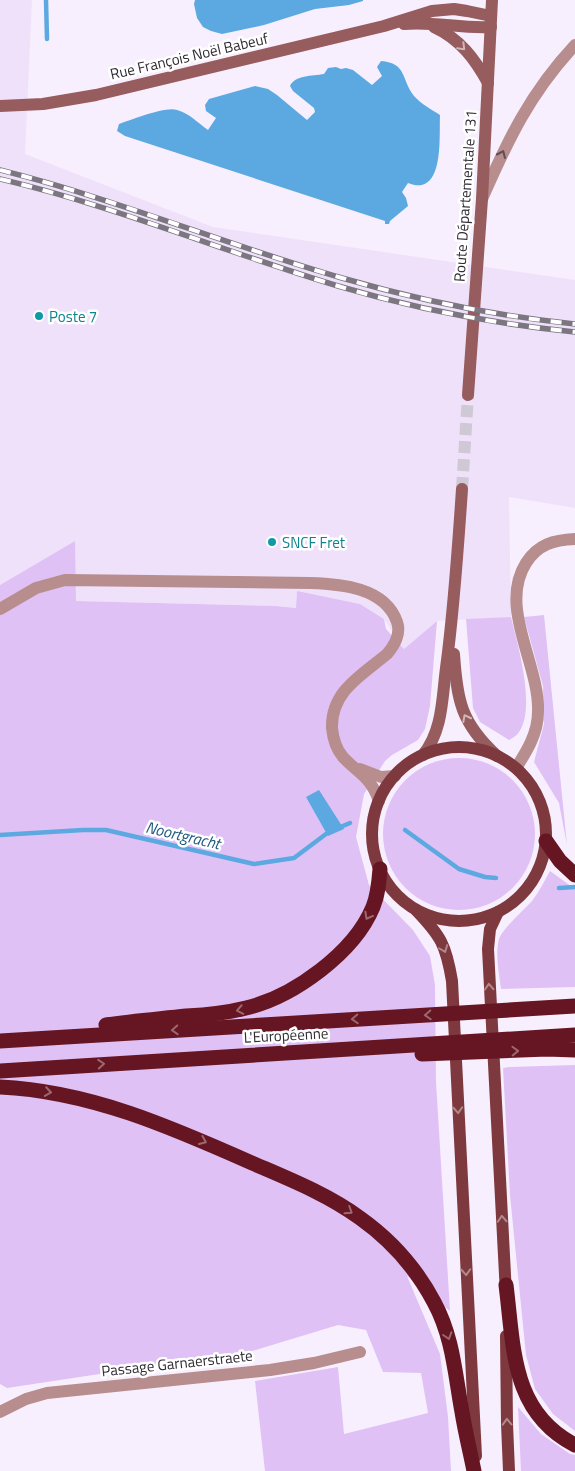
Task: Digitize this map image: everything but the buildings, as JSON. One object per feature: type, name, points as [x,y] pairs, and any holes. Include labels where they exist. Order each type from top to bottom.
[{"type":"highway","points":[[546,841],[560,862],[575,875]]},
{"type":"highway","points":[[21,1040],[126,1023],[240,1010],[274,998],[290,990],[325,966],[352,939],[373,906],[379,884],[380,870]]},
{"type":"highway","name":"L'Européenne","points":[[0,1041],[575,1006]]},
{"type":"highway","points":[[547,1043],[575,1035]]},
{"type":"highway","points":[[547,1043],[575,1050]]},
{"type":"highway","name":"L'Européenne","points":[[0,1071],[236,1056],[547,1043]]},
{"type":"highway","points":[[0,1087],[26,1088],[75,1097],[147,1119],[230,1153],[314,1191],[344,1207],[369,1225],[389,1242],[409,1264],[424,1284],[439,1312],[454,1356],[462,1410],[475,1471]]},
{"type":"highway","points":[[506,1285],[516,1362],[525,1394],[536,1414],[546,1425],[575,1445]]},
{"type":"main road","name":"Rue François Noël Babeuf","points":[[445,10],[461,0]]},
{"type":"main road","name":"Route Départementale 131","points":[[468,395],[482,199],[492,0]]},
{"type":"main road","name":"Rue François Noël Babeuf","points":[[0,106],[38,105],[67,101],[384,26],[423,13],[445,10],[467,11],[491,22]]},
{"type":"main road","name":"Rue François Noël Babeuf","points":[[384,26],[424,23],[468,28],[491,22]]},
{"type":"main road","points":[[424,23],[458,42],[476,62],[488,84]]},
{"type":"main road","points":[[423,755],[434,737],[440,716],[452,623],[462,489]]},
{"type":"main road","points":[[452,623],[456,681],[463,712],[475,733],[497,756]]},
{"type":"main road","points":[[416,910],[436,918],[456,921],[483,918],[498,912],[515,901],[530,885],[542,862],[546,841],[545,821],[540,801],[530,783],[516,768],[497,756],[482,750],[462,747],[437,750],[410,762],[385,788],[378,801],[373,820],[372,840],[380,870],[387,883],[396,894],[416,910],[440,938],[452,981],[475,1471]]},
{"type":"main road","points":[[498,912],[490,929],[488,950],[506,1285],[507,1424],[510,1471]]},
{"type":"street","points":[[482,199],[510,137],[528,105],[546,78],[575,45]]},
{"type":"street","points":[[516,768],[534,735],[538,711],[534,679],[517,607],[516,592],[519,576],[531,556],[542,546],[556,541],[575,539]]},
{"type":"street","points":[[0,609],[36,588],[65,580],[315,583],[350,587],[374,595],[381,599],[396,619],[398,632],[395,644],[339,698],[332,725],[334,738],[341,754],[371,784],[378,801]]},
{"type":"street","points":[[349,763],[375,775],[395,776]]},
{"type":"street","name":"Passage Garnaerstraete","points":[[0,1412],[26,1399],[47,1393],[270,1370],[314,1363],[360,1352]]},
{"type":"shaded area","points":[[0,0],[32,0],[25,154],[213,227],[575,280],[575,508],[509,497],[511,617],[437,621],[404,649],[384,619],[360,604],[297,592],[296,608],[76,601],[74,542],[0,585]]},
{"type":"shaded area","points":[[75,541],[76,601],[296,608],[297,591],[360,604],[384,619],[386,629],[404,649],[437,621],[430,706],[425,729],[418,740],[385,761],[364,794],[356,837],[369,885],[413,930],[430,956],[435,985],[436,1082],[450,1311],[407,1276],[440,1354],[448,1417],[451,1471],[265,1471],[255,1381],[338,1367],[344,1434],[428,1413],[421,1373],[383,1372],[366,1330],[338,1325],[252,1351],[7,1388],[0,1384],[0,585]]},
{"type":"shaded area","points":[[544,615],[567,845],[559,803],[534,762],[544,724],[543,686],[524,617]]},
{"type":"shaded area","points":[[511,617],[522,664],[526,702],[524,719],[519,732],[509,740],[480,722],[473,708],[466,619]]},
{"type":"shaded area","points":[[459,758],[474,759],[488,763],[501,770],[513,780],[523,792],[530,805],[534,819],[534,849],[530,863],[523,876],[513,888],[501,898],[488,905],[474,909],[459,910],[444,909],[430,905],[417,898],[405,888],[395,876],[388,863],[384,849],[383,834],[384,819],[388,805],[395,792],[405,780],[417,770],[430,763],[444,759]]},
{"type":"shaded area","points":[[550,871],[575,889],[575,987],[501,989],[497,958],[499,939],[509,925],[532,901]]},
{"type":"shaded area","points":[[575,1065],[575,1431],[553,1414],[535,1389],[526,1355],[510,1195],[503,1068]]},
{"type":"shaded area","points":[[518,1407],[541,1434],[570,1454],[575,1455],[575,1471],[521,1471]]},
{"type":"water","points":[[195,0],[363,1],[349,5],[315,9],[264,25],[222,34],[203,27],[197,18]]},
{"type":"water","points":[[381,61],[389,62],[399,68],[414,96],[440,115],[438,162],[434,174],[428,182],[420,185],[408,183],[402,192],[408,206],[389,224],[385,224],[385,221],[125,136],[117,131],[119,124],[148,114],[172,109],[185,113],[208,130],[216,118],[206,111],[205,105],[209,99],[255,86],[268,89],[307,120],[315,112],[314,108],[293,91],[290,86],[292,82],[304,77],[324,74],[328,68],[336,67],[353,70],[372,85],[382,76],[377,67]]},
{"type":"water","points":[[319,790],[344,829],[328,836],[306,797]]},
{"type":"waterway","points":[[46,0],[47,39]]},
{"type":"waterway","name":"Noortgracht","points":[[338,828],[350,823]]},
{"type":"waterway","name":"Noortgracht","points":[[0,835],[106,830],[254,864],[294,858],[330,831]]},
{"type":"waterway","name":"Noortgracht","points":[[405,830],[459,869],[485,877],[496,878]]},
{"type":"waterway","name":"Noortgracht","points":[[559,888],[575,887]]},
{"type":"tunnel","points":[[462,489],[468,395]]},
{"type":"railway","points":[[0,170],[86,194],[299,265],[371,286],[487,312],[575,324]]},
{"type":"railway","points":[[0,179],[85,202],[296,273],[397,302],[515,325],[575,332]]},
{"type":"place","name":"Poste 7","points":[[39,316]]},
{"type":"place","name":"SNCF Fret","points":[[272,542]]}]
